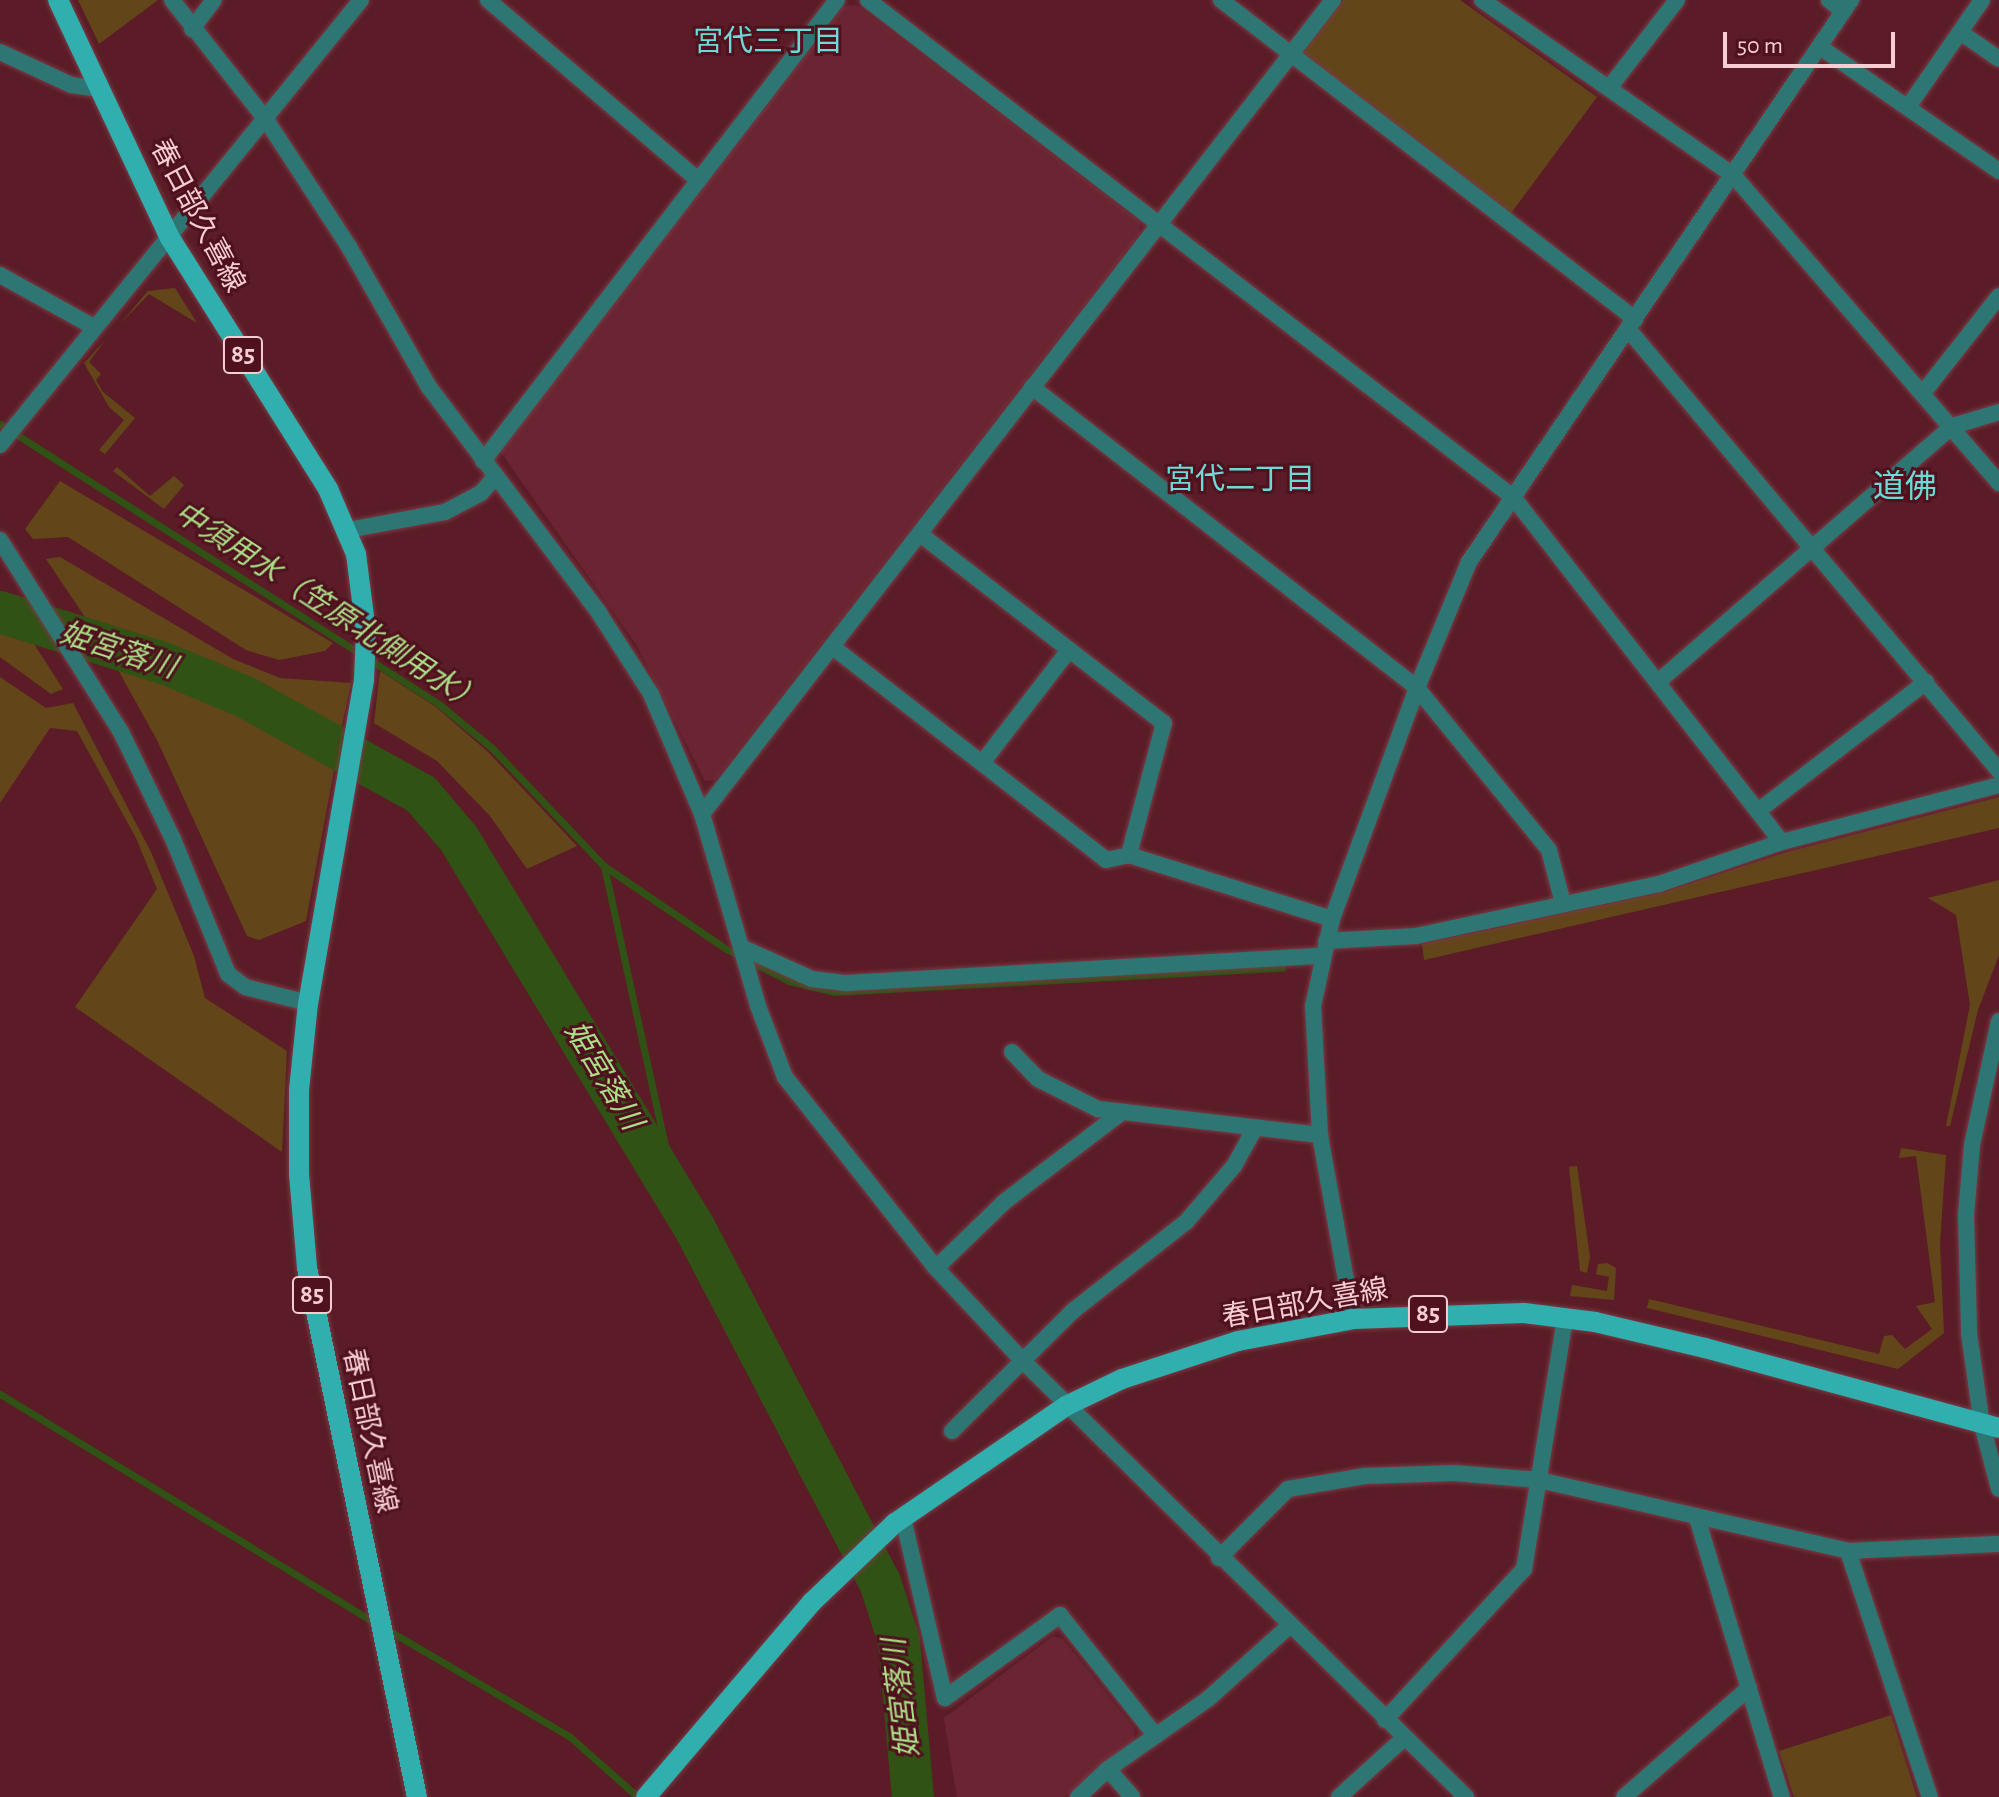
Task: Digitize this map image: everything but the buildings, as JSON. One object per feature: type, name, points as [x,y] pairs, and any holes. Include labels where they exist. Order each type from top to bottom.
[{"type":"main road","name":"春日部久喜線","points":[[58,0],[170,238],[328,489],[348,530],[366,632],[358,724],[308,1003],[299,1090],[307,1268],[417,1797]]},
{"type":"main road","name":"春日部久喜線","points":[[899,1520],[1066,1406],[1186,1357],[1353,1319],[1462,1312],[1565,1318],[1705,1348],[1990,1427]]},
{"type":"main road","name":"85","points":[[646,1797],[823,1590],[899,1520]]},
{"type":"street","points":[[172,0],[267,121],[349,247],[429,387],[599,613],[651,694],[702,814],[741,947],[785,1077],[936,1268],[1023,1361],[1459,1795]]},
{"type":"street","points":[[192,29],[214,0]]},
{"type":"street","points":[[0,445],[94,327],[267,121],[361,0]]},
{"type":"street","points":[[488,0],[698,180]]},
{"type":"street","points":[[483,461],[837,0]]},
{"type":"street","points":[[868,0],[1513,497],[1782,842]]},
{"type":"street","points":[[1221,0],[1632,324],[1999,771]]},
{"type":"street","points":[[702,814],[834,648],[1157,224],[1333,0]]},
{"type":"street","points":[[1482,0],[1734,176],[1953,426],[1999,483]]},
{"type":"street","points":[[1609,88],[1677,0]]},
{"type":"street","points":[[1353,1319],[1320,1135],[1313,1041],[1323,949],[1332,919],[1417,688],[1469,562],[1847,6],[1829,0]]},
{"type":"street","points":[[1908,107],[1982,0]]},
{"type":"street","points":[[1960,32],[1999,59]]},
{"type":"street","points":[[1820,47],[1999,171]]},
{"type":"street","points":[[0,52],[71,85],[100,89]]},
{"type":"street","points":[[0,275],[94,327]]},
{"type":"street","points":[[1923,393],[1999,296]]},
{"type":"street","points":[[1032,387],[1417,688],[1549,850],[1563,903]]},
{"type":"street","points":[[1658,682],[1953,426],[1999,412]]},
{"type":"street","points":[[348,530],[445,512],[481,493],[495,477]]},
{"type":"street","points":[[920,534],[1164,723],[1129,855]]},
{"type":"street","points":[[0,540],[29,579],[85,670],[173,839],[228,974],[245,987],[308,1003]]},
{"type":"street","points":[[834,648],[1106,860],[1129,855],[1332,919]]},
{"type":"street","points":[[982,763],[1069,650]]},
{"type":"street","points":[[1758,811],[1926,682]]},
{"type":"street","points":[[741,947],[812,979],[846,983],[1323,949],[1416,936],[1659,884],[1782,842],[1999,785]]},
{"type":"street","points":[[1999,1021],[1972,1145],[1966,1215],[1969,1333],[1990,1427],[1999,1489]]},
{"type":"street","points":[[1012,1052],[1038,1079],[1098,1109],[1320,1135]]},
{"type":"street","points":[[936,1268],[1004,1202],[1122,1112]]},
{"type":"street","points":[[952,1431],[1074,1310],[1186,1222],[1234,1166],[1255,1128]]},
{"type":"street","points":[[1385,1720],[1524,1569],[1565,1318]]},
{"type":"street","points":[[1219,1558],[1288,1489],[1380,1476],[1454,1473],[1539,1480],[1848,1551],[1999,1544]]},
{"type":"street","points":[[1697,1518],[1782,1797]]},
{"type":"street","points":[[899,1520],[945,1698],[1060,1615],[1156,1736]]},
{"type":"street","points":[[1848,1551],[1930,1797]]},
{"type":"street","points":[[1078,1797],[1108,1769],[1208,1699],[1288,1627]]},
{"type":"street","points":[[1624,1797],[1749,1688]]},
{"type":"street","points":[[1339,1797],[1404,1738]]},
{"type":"street","points":[[1108,1769],[1132,1797]]},
{"type":"shaded area","points":[[78,0],[158,0],[99,44]]},
{"type":"shaded area","points":[[1343,0],[1460,0],[1597,97],[1509,216],[1302,53]]},
{"type":"shaded area","points":[[856,5],[1140,222],[1140,233],[715,780],[705,781],[637,646],[500,451],[844,6]]},
{"type":"shaded area","points":[[175,288],[197,323],[149,294],[119,325],[148,291]]},
{"type":"shaded area","points":[[106,339],[89,362],[101,374],[96,380],[103,392],[135,418],[105,454],[99,450],[124,420],[109,407],[84,363]]},
{"type":"shaded area","points":[[117,467],[150,496],[174,476],[184,485],[164,509],[113,471]]},
{"type":"shaded area","points":[[60,481],[333,643],[325,651],[279,660],[246,650],[68,537],[33,539],[25,529]]},
{"type":"shaded area","points":[[60,557],[233,659],[280,678],[351,683],[340,735],[288,705],[89,623],[46,559]]},
{"type":"shaded area","points":[[0,621],[25,630],[63,689],[51,694],[0,657]]},
{"type":"shaded area","points":[[112,659],[209,692],[336,760],[306,921],[259,940],[247,936],[157,740]]},
{"type":"shaded area","points":[[380,671],[436,707],[488,752],[577,846],[527,869],[490,816],[437,761],[374,723]]},
{"type":"shaded area","points":[[0,677],[46,708],[73,703],[151,852],[194,956],[205,998],[287,1051],[282,1152],[75,1007],[157,889],[136,838],[77,731],[50,728],[0,803]]},
{"type":"shaded area","points":[[1999,797],[1999,828],[1424,960],[1422,944],[1664,892],[1787,852]]},
{"type":"shaded area","points":[[1999,880],[1999,955],[1978,1010],[1950,1126],[1946,1126],[1970,1005],[1956,915],[1928,898]]},
{"type":"shaded area","points":[[1901,1148],[1946,1155],[1940,1244],[1944,1333],[1898,1369],[1647,1308],[1649,1299],[1879,1354],[1884,1336],[1892,1335],[1905,1349],[1932,1329],[1916,1306],[1935,1302],[1916,1156],[1899,1158]]},
{"type":"shaded area","points":[[1577,1166],[1590,1257],[1587,1273],[1580,1271],[1569,1167]]},
{"type":"shaded area","points":[[1607,1263],[1616,1268],[1614,1300],[1570,1296],[1572,1285],[1607,1291],[1609,1277],[1596,1274],[1598,1264]]},
{"type":"shaded area","points":[[1053,1636],[1063,1639],[1135,1729],[1134,1741],[1064,1797],[957,1797],[944,1718]]},
{"type":"shaded area","points":[[1891,1715],[1917,1797],[1794,1797],[1779,1751]]},
{"type":"waterway","name":"中須用水（笠原北側用水）","points":[[0,424],[439,704],[493,749],[604,866],[675,1193]]},
{"type":"waterway","name":"姫宮落川","points":[[0,612],[166,664],[245,697],[421,794],[459,839],[692,1223],[880,1582],[899,1641],[913,1797]]},
{"type":"waterway","points":[[604,866],[726,949],[789,981],[834,992],[1282,968]]},
{"type":"waterway","points":[[0,1394],[377,1624]]},
{"type":"waterway","points":[[388,1630],[569,1736],[638,1797]]},
{"type":"district","name":"宮代三丁目","points":[[768,42]]},
{"type":"district","name":"宮代二丁目","points":[[1240,480]]},
{"type":"district","name":"道佛","points":[[1905,487]]}]
